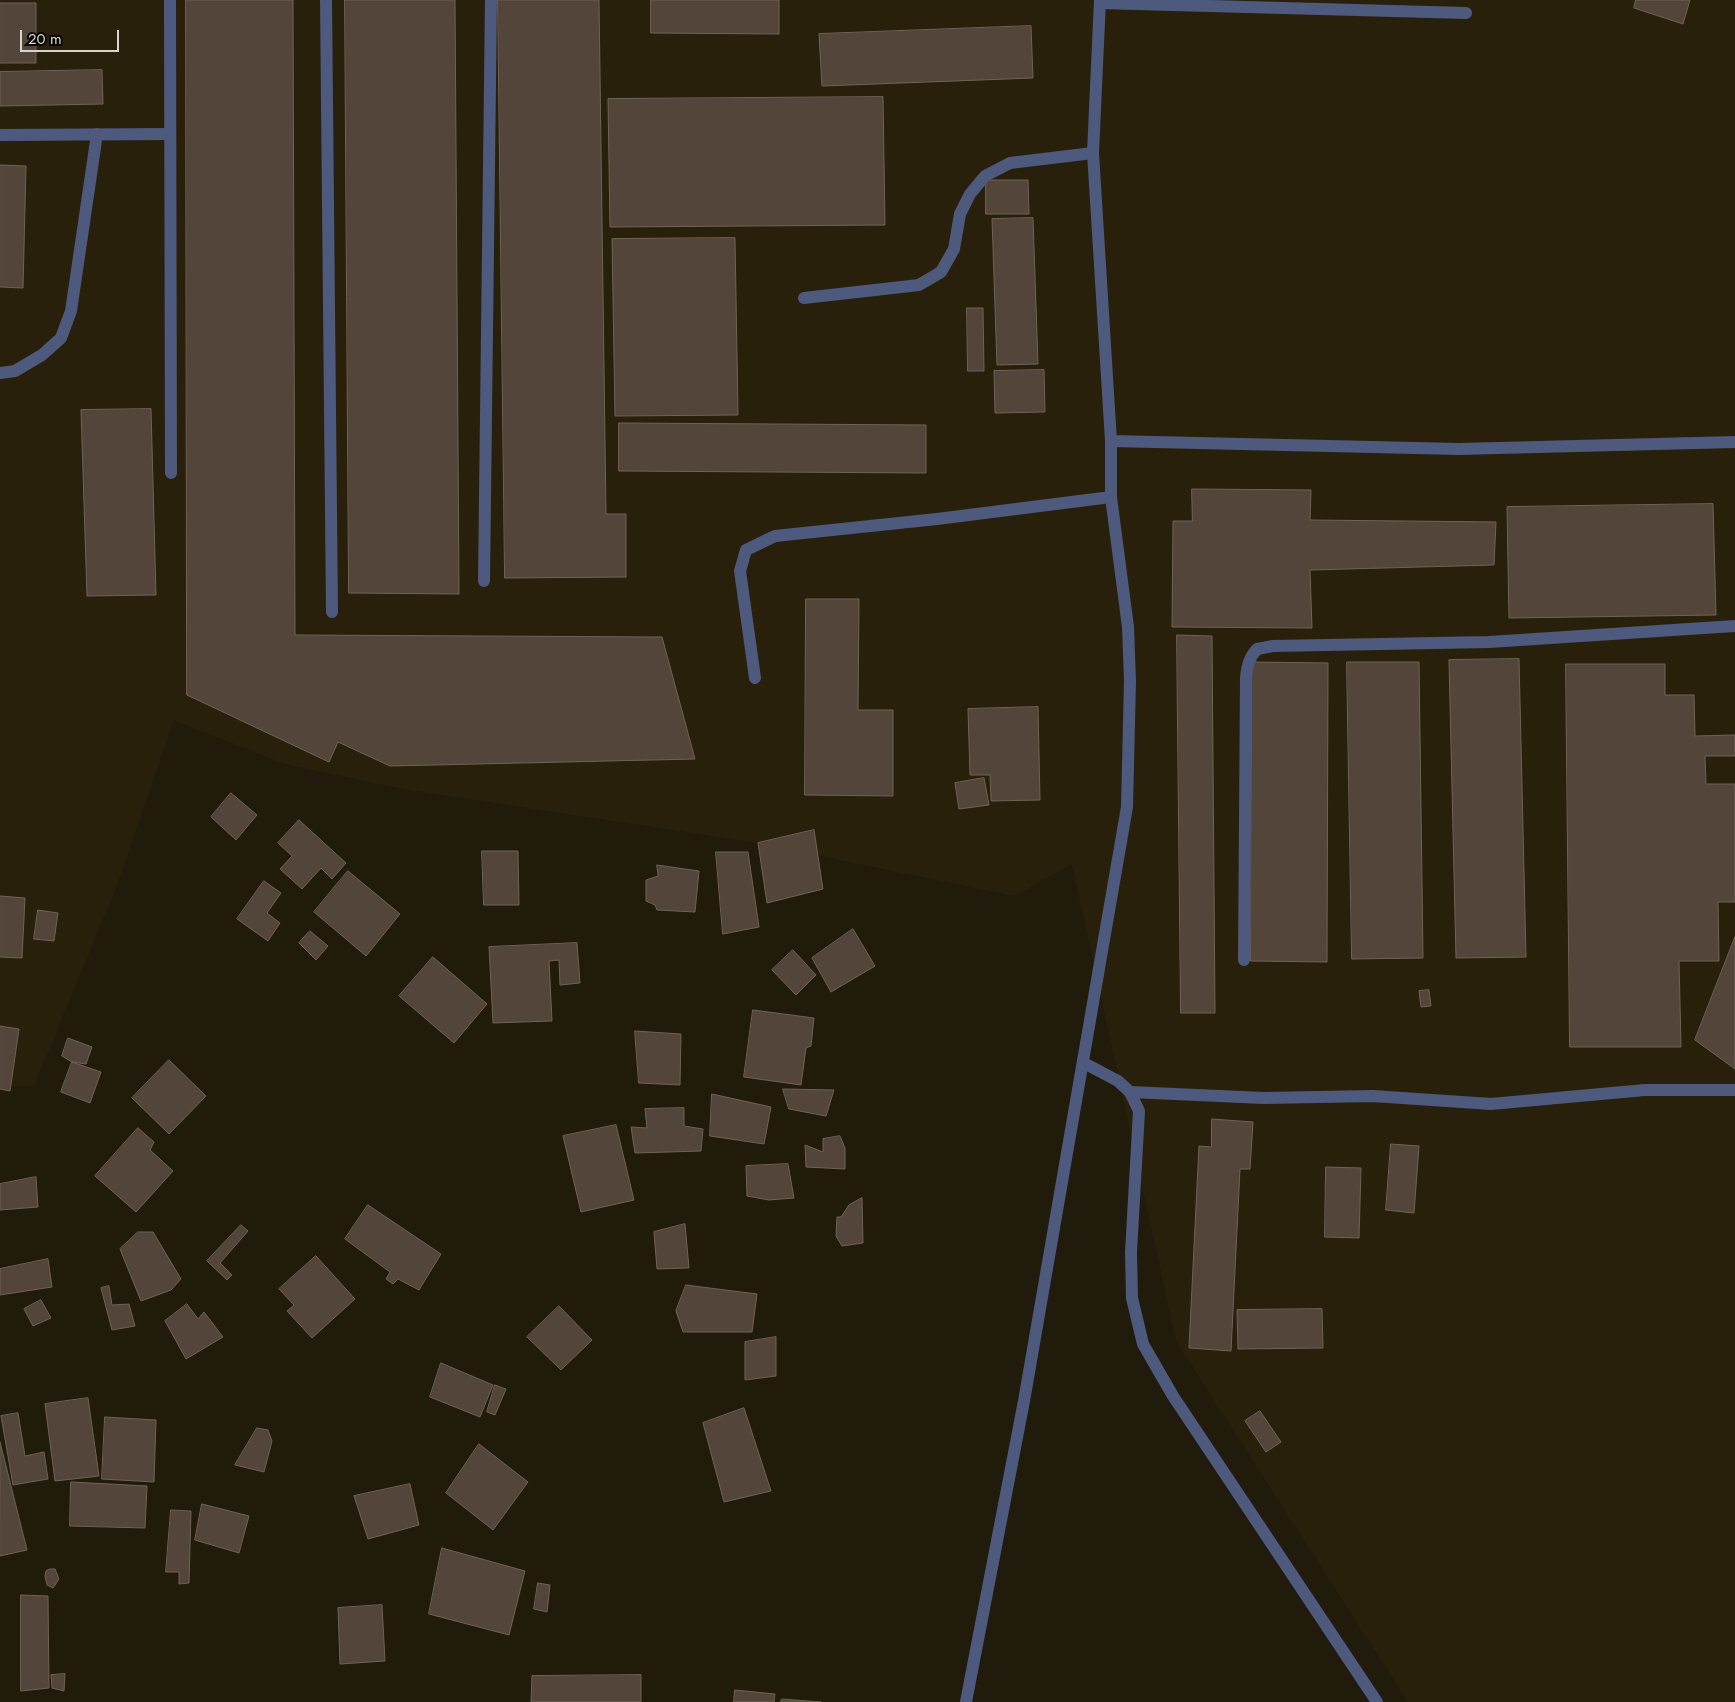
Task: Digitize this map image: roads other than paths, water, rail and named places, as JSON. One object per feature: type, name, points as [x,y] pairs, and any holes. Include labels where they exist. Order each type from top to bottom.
[{"type":"street","points":[[170,0],[171,473]]},
{"type":"street","points":[[326,0],[332,612]]},
{"type":"street","points":[[484,581],[491,0]]},
{"type":"street","points":[[966,1702],[1024,1401],[1127,807],[1130,681],[1128,626],[1111,497],[1111,441],[1093,153],[1100,2],[1466,13]]},
{"type":"street","points":[[0,373],[16,371],[42,355],[61,338],[71,311],[97,134]]},
{"type":"street","points":[[0,135],[170,134]]},
{"type":"street","points":[[804,298],[919,285],[941,272],[954,248],[960,214],[970,194],[985,176],[1010,164],[1093,153]]},
{"type":"street","points":[[1111,441],[1459,449],[1735,442]]},
{"type":"street","points":[[755,678],[740,571],[746,550],[774,536],[937,519],[1111,497]]},
{"type":"street","points":[[1244,960],[1246,678],[1247,665],[1257,648],[1273,646],[1489,642],[1735,626]]},
{"type":"street","points":[[1084,1063],[1118,1081],[1130,1092],[1139,1111],[1131,1252],[1132,1298],[1143,1344],[1173,1396],[1377,1702]]},
{"type":"street","points":[[1130,1092],[1264,1098],[1373,1096],[1491,1104],[1645,1090],[1735,1090]]}]
